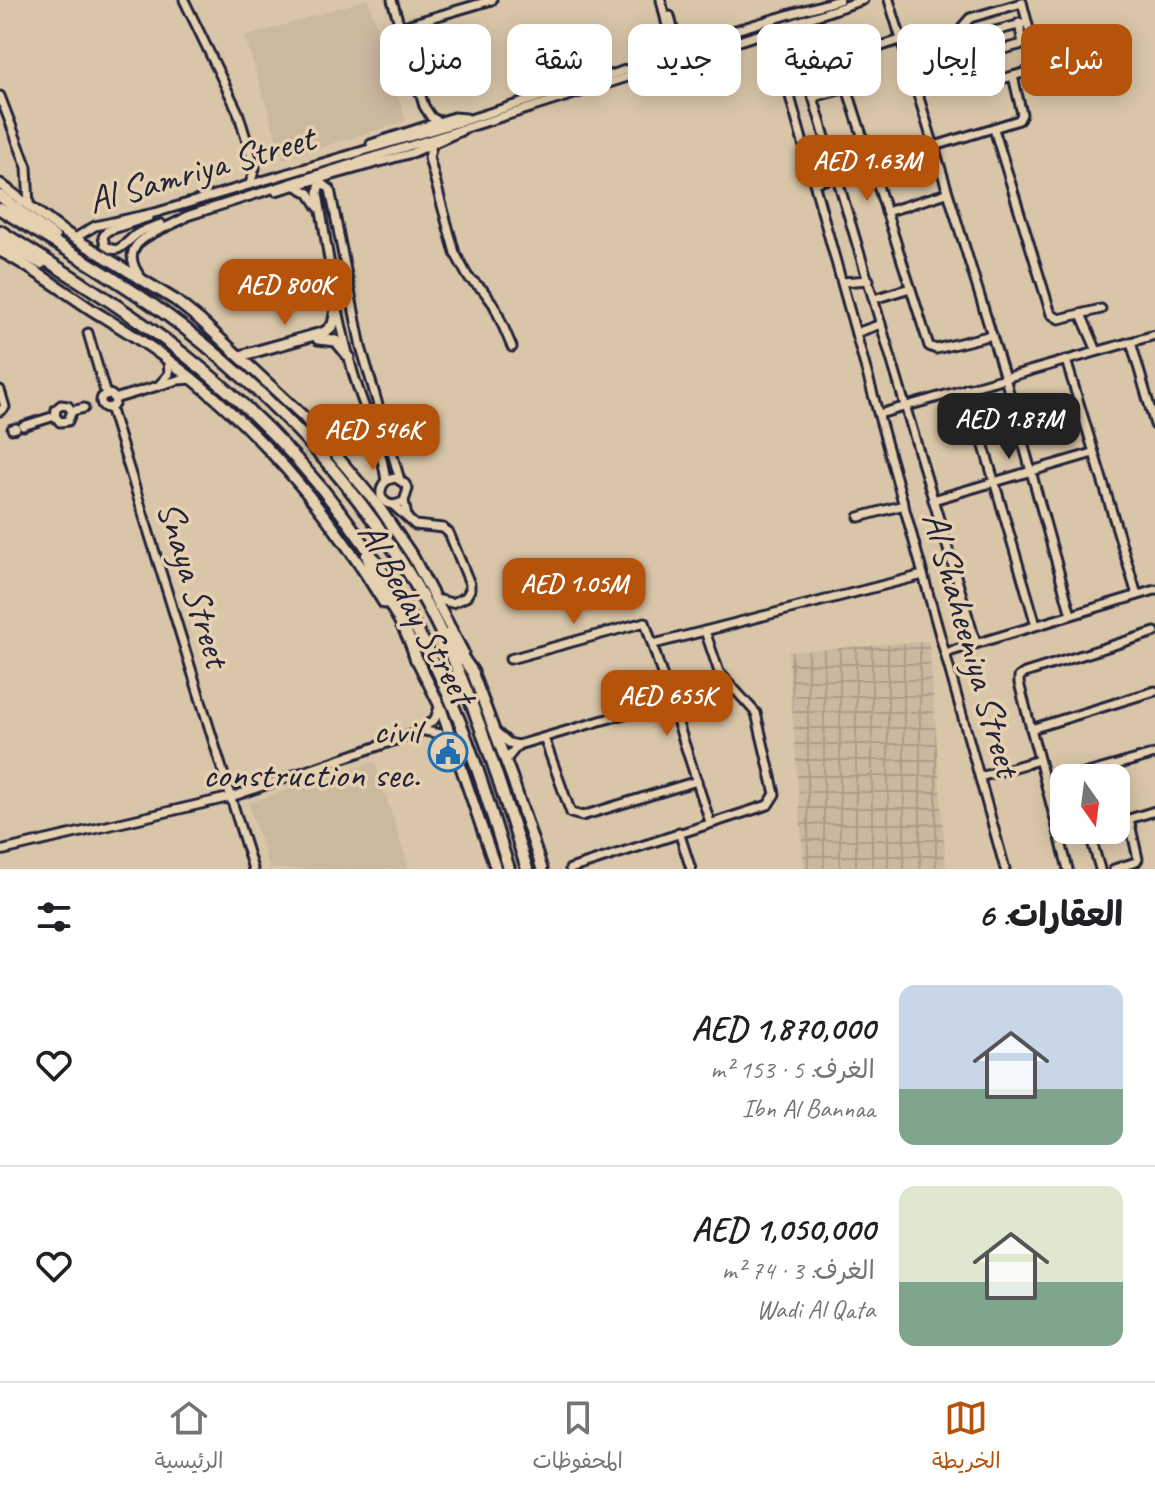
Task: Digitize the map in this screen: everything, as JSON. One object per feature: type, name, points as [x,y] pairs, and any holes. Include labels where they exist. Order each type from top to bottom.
[{"type":"highway","points":[[3,190],[63,248]]},
{"type":"highway","points":[[0,209],[183,327],[260,394],[342,482],[473,673]]},
{"type":"highway","points":[[0,231],[169,342],[250,411],[307,470],[365,545],[401,599],[446,690],[482,783],[509,869]]},
{"type":"highway","points":[[0,242],[59,269]]},
{"type":"highway","points":[[365,545],[373,570],[416,659]]},
{"type":"highway","points":[[428,608],[483,737],[527,869]]},
{"type":"main road","name":"Al Beday Street","points":[[3,190],[200,320],[260,374],[340,456],[385,516],[448,620],[495,730],[542,869]]},
{"type":"main road","name":"Al Beday Street","points":[[2,253],[193,379],[263,442],[327,516],[352,550],[440,706],[496,869]]},
{"type":"main road","points":[[240,356],[325,332],[333,325],[337,304]]},
{"type":"main road","points":[[260,374],[261,362],[266,355],[319,339],[336,341],[349,357]]},
{"type":"street","points":[[184,0],[238,112],[255,168],[250,184]]},
{"type":"street","points":[[392,0],[399,24]]},
{"type":"street","points":[[410,24],[492,0]]},
{"type":"street","points":[[664,0],[669,24]]},
{"type":"street","name":"Al Samriya Street","points":[[741,29],[839,0]]},
{"type":"street","name":"Al Samriya Street","points":[[791,24],[863,0]]},
{"type":"street","points":[[889,0],[897,29]]},
{"type":"street","points":[[964,24],[966,19],[1022,2],[1023,44],[1005,49]]},
{"type":"street","points":[[1005,28],[1023,23]]},
{"type":"street","points":[[1005,78],[1038,66],[1023,23]]},
{"type":"street","name":"Al Samriya Street","points":[[741,39],[757,35]]},
{"type":"street","points":[[749,37],[757,38]]},
{"type":"street","name":"Al Samriya Street","points":[[144,281],[133,261],[136,247],[151,233],[187,216],[466,127],[628,70]]},
{"type":"street","name":"Al Samriya Street","points":[[75,238],[95,226],[158,212],[628,73]]},
{"type":"street","points":[[815,183],[1016,121],[1021,116],[1013,76]]},
{"type":"street","points":[[0,96],[24,155],[29,179],[29,205]]},
{"type":"street","points":[[421,96],[429,115],[438,121]]},
{"type":"street","name":"Al Shaheeniya Street","points":[[789,96],[1005,869]]},
{"type":"street","points":[[849,96],[927,341],[932,349],[992,335]]},
{"type":"street","points":[[917,96],[1005,378],[1071,615]]},
{"type":"street","name":"Al Shaheeniya Street","points":[[813,97],[976,643]]},
{"type":"street","points":[[420,126],[424,120],[424,106]]},
{"type":"street","name":"Al Samriya Street","points":[[344,156],[420,126],[456,116],[470,119]]},
{"type":"street","name":"Al Samriya Street","points":[[210,209],[418,151],[466,127]]},
{"type":"street","points":[[994,129],[1051,314],[1059,319],[1101,309]]},
{"type":"street","points":[[432,145],[429,158],[455,253],[468,277],[494,305],[512,347]]},
{"type":"street","points":[[418,151],[429,158]]},
{"type":"street","points":[[255,168],[270,178]]},
{"type":"street","points":[[335,212],[334,188],[344,171]]},
{"type":"street","points":[[3,190],[23,188],[29,179]]},
{"type":"street","points":[[386,481],[384,464],[349,357],[337,304],[318,190],[321,185],[329,187],[361,347],[400,480],[408,489],[404,501],[408,518]]},
{"type":"street","points":[[296,186],[312,197],[324,224]]},
{"type":"street","points":[[886,212],[947,193]]},
{"type":"street","points":[[158,212],[146,219],[109,229],[103,236],[105,245],[111,250],[118,250],[143,231],[187,216]]},
{"type":"street","points":[[842,282],[869,280]]},
{"type":"street","points":[[874,299],[910,288]]},
{"type":"street","points":[[1081,314],[1093,353]]},
{"type":"street","points":[[856,333],[881,324]]},
{"type":"street","points":[[88,333],[107,399]]},
{"type":"street","points":[[879,414],[1155,335]]},
{"type":"street","points":[[1131,342],[1155,425]]},
{"type":"street","points":[[158,386],[169,374],[167,359]]},
{"type":"street","points":[[1066,360],[1137,595]]},
{"type":"street","points":[[17,428],[55,416],[64,422],[71,419],[72,411],[107,399],[181,379],[193,379]]},
{"type":"street","points":[[967,388],[1036,625]]},
{"type":"street","points":[[0,390],[5,407],[0,411]]},
{"type":"street","name":"Snaya Street","points":[[107,399],[114,404],[110,407],[253,869]]},
{"type":"street","points":[[933,500],[1093,453]]},
{"type":"street","points":[[400,480],[386,481],[382,485],[384,501],[415,525],[443,528],[453,537],[470,584],[466,597],[452,603],[436,599]]},
{"type":"street","points":[[394,506],[404,501]]},
{"type":"street","points":[[859,517],[904,505]]},
{"type":"street","points":[[654,644],[923,575]]},
{"type":"street","points":[[945,653],[1155,590]]},
{"type":"street","points":[[448,620],[452,603]]},
{"type":"street","points":[[510,659],[645,622],[710,822]]},
{"type":"street","points":[[570,869],[768,805],[775,794],[756,713],[719,672],[705,631]]},
{"type":"street","points":[[1050,796],[1019,677],[1155,632]]},
{"type":"street","points":[[1031,729],[1155,691]]},
{"type":"street","points":[[495,730],[509,743],[518,745],[672,700]]},
{"type":"street","points":[[419,732],[435,719],[440,706]]},
{"type":"street","points":[[0,851],[231,797],[419,732],[441,734],[454,744]]},
{"type":"street","points":[[544,738],[574,815],[582,816],[697,781]]},
{"type":"street","points":[[506,760],[518,745]]},
{"type":"street","points":[[1120,764],[1155,754]]},
{"type":"street","points":[[980,777],[1039,760]]},
{"type":"street","points":[[1130,819],[1155,811]]},
{"type":"street","points":[[1114,869],[1138,859],[1130,823]]},
{"type":"street","points":[[679,832],[691,869]]},
{"type":"street","points":[[1062,844],[1068,869]]},
{"type":"street","points":[[1094,844],[1100,869]]},
{"type":"shaded area","points":[[368,0],[380,38],[380,96],[398,96],[406,121],[283,159],[245,37]]},
{"type":"shaded area","points":[[929,641],[946,869],[804,869],[788,652]]},
{"type":"shaded area","points":[[375,762],[409,869],[270,869],[248,803]]},
{"type":"place","name":"civil construction sec.","points":[[448,752]]}]
